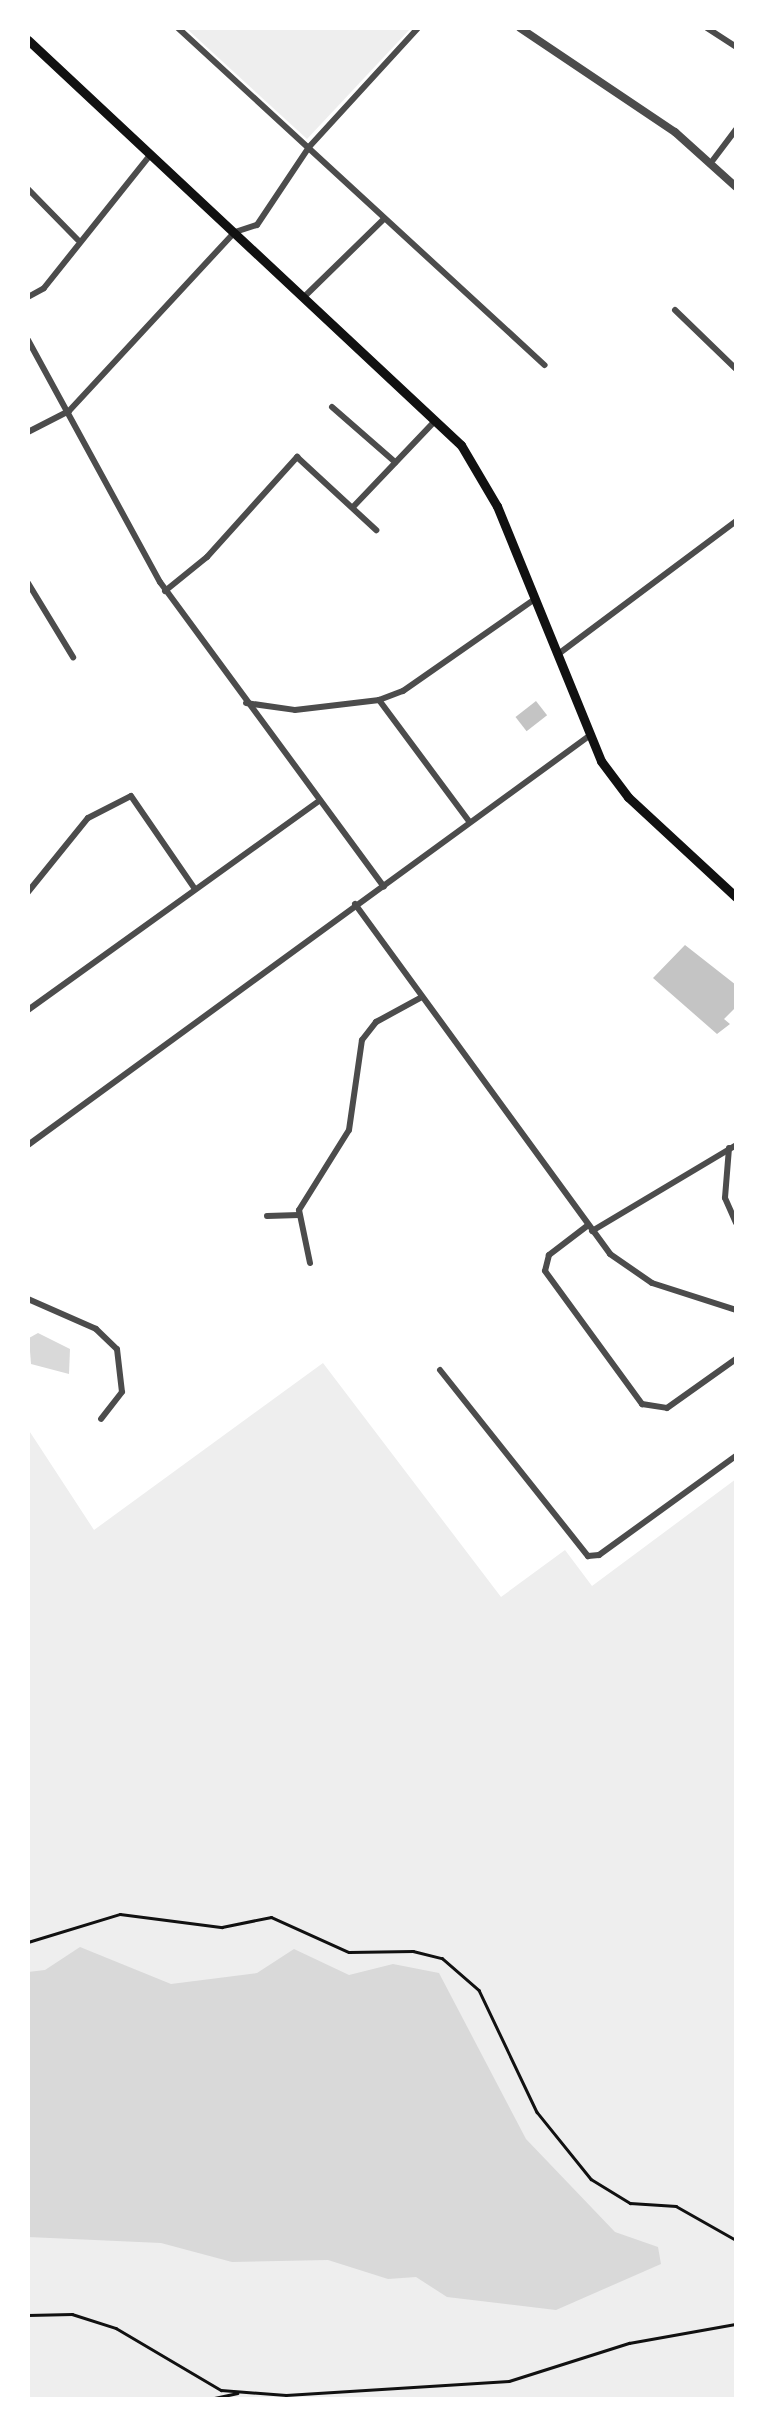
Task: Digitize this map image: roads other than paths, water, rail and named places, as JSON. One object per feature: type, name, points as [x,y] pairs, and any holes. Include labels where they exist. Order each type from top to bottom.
[{"type":"main road","points":[[28,40],[436,420],[481,475],[589,736],[628,797],[736,897]]},
{"type":"street","points":[[178,28],[544,365]]},
{"type":"street","points":[[28,432],[65,413],[235,232],[257,225],[309,147],[418,28]]},
{"type":"street","points":[[520,28],[713,160],[736,187]]},
{"type":"street","points":[[707,28],[736,46]]},
{"type":"street","points":[[713,160],[736,130]]},
{"type":"street","points":[[28,297],[44,288],[78,240],[152,154]]},
{"type":"street","points":[[28,189],[78,240]]},
{"type":"street","points":[[305,296],[384,219]]},
{"type":"street","points":[[675,310],[736,368]]},
{"type":"street","points":[[28,340],[165,590],[384,887]]},
{"type":"street","points":[[332,407],[395,462]]},
{"type":"street","points":[[353,507],[436,420]]},
{"type":"street","points":[[165,590],[207,557],[298,457],[376,530]]},
{"type":"street","points":[[558,655],[736,521]]},
{"type":"street","points":[[28,583],[73,657]]},
{"type":"street","points":[[245,702],[295,710],[379,700],[403,691],[535,600]]},
{"type":"street","points":[[379,700],[469,821]]},
{"type":"street","points":[[28,1145],[589,736]]},
{"type":"street","points":[[28,892],[88,818],[130,796],[195,889]]},
{"type":"street","points":[[28,1010],[319,801]]},
{"type":"street","points":[[354,904],[589,1228],[641,1278],[736,1310]]},
{"type":"street","points":[[310,1263],[299,1214],[304,1195],[349,1130],[362,1040],[376,1022],[422,997]]},
{"type":"street","points":[[733,1146],[548,1255],[544,1271],[642,1404],[667,1408],[736,1360]]},
{"type":"street","points":[[733,1146],[725,1198],[736,1223]]},
{"type":"street","points":[[267,1216],[299,1214]]},
{"type":"street","points":[[28,1299],[96,1328],[117,1349],[122,1392],[102,1420]]},
{"type":"street","points":[[440,1370],[585,1555],[599,1555],[736,1456]]}]
